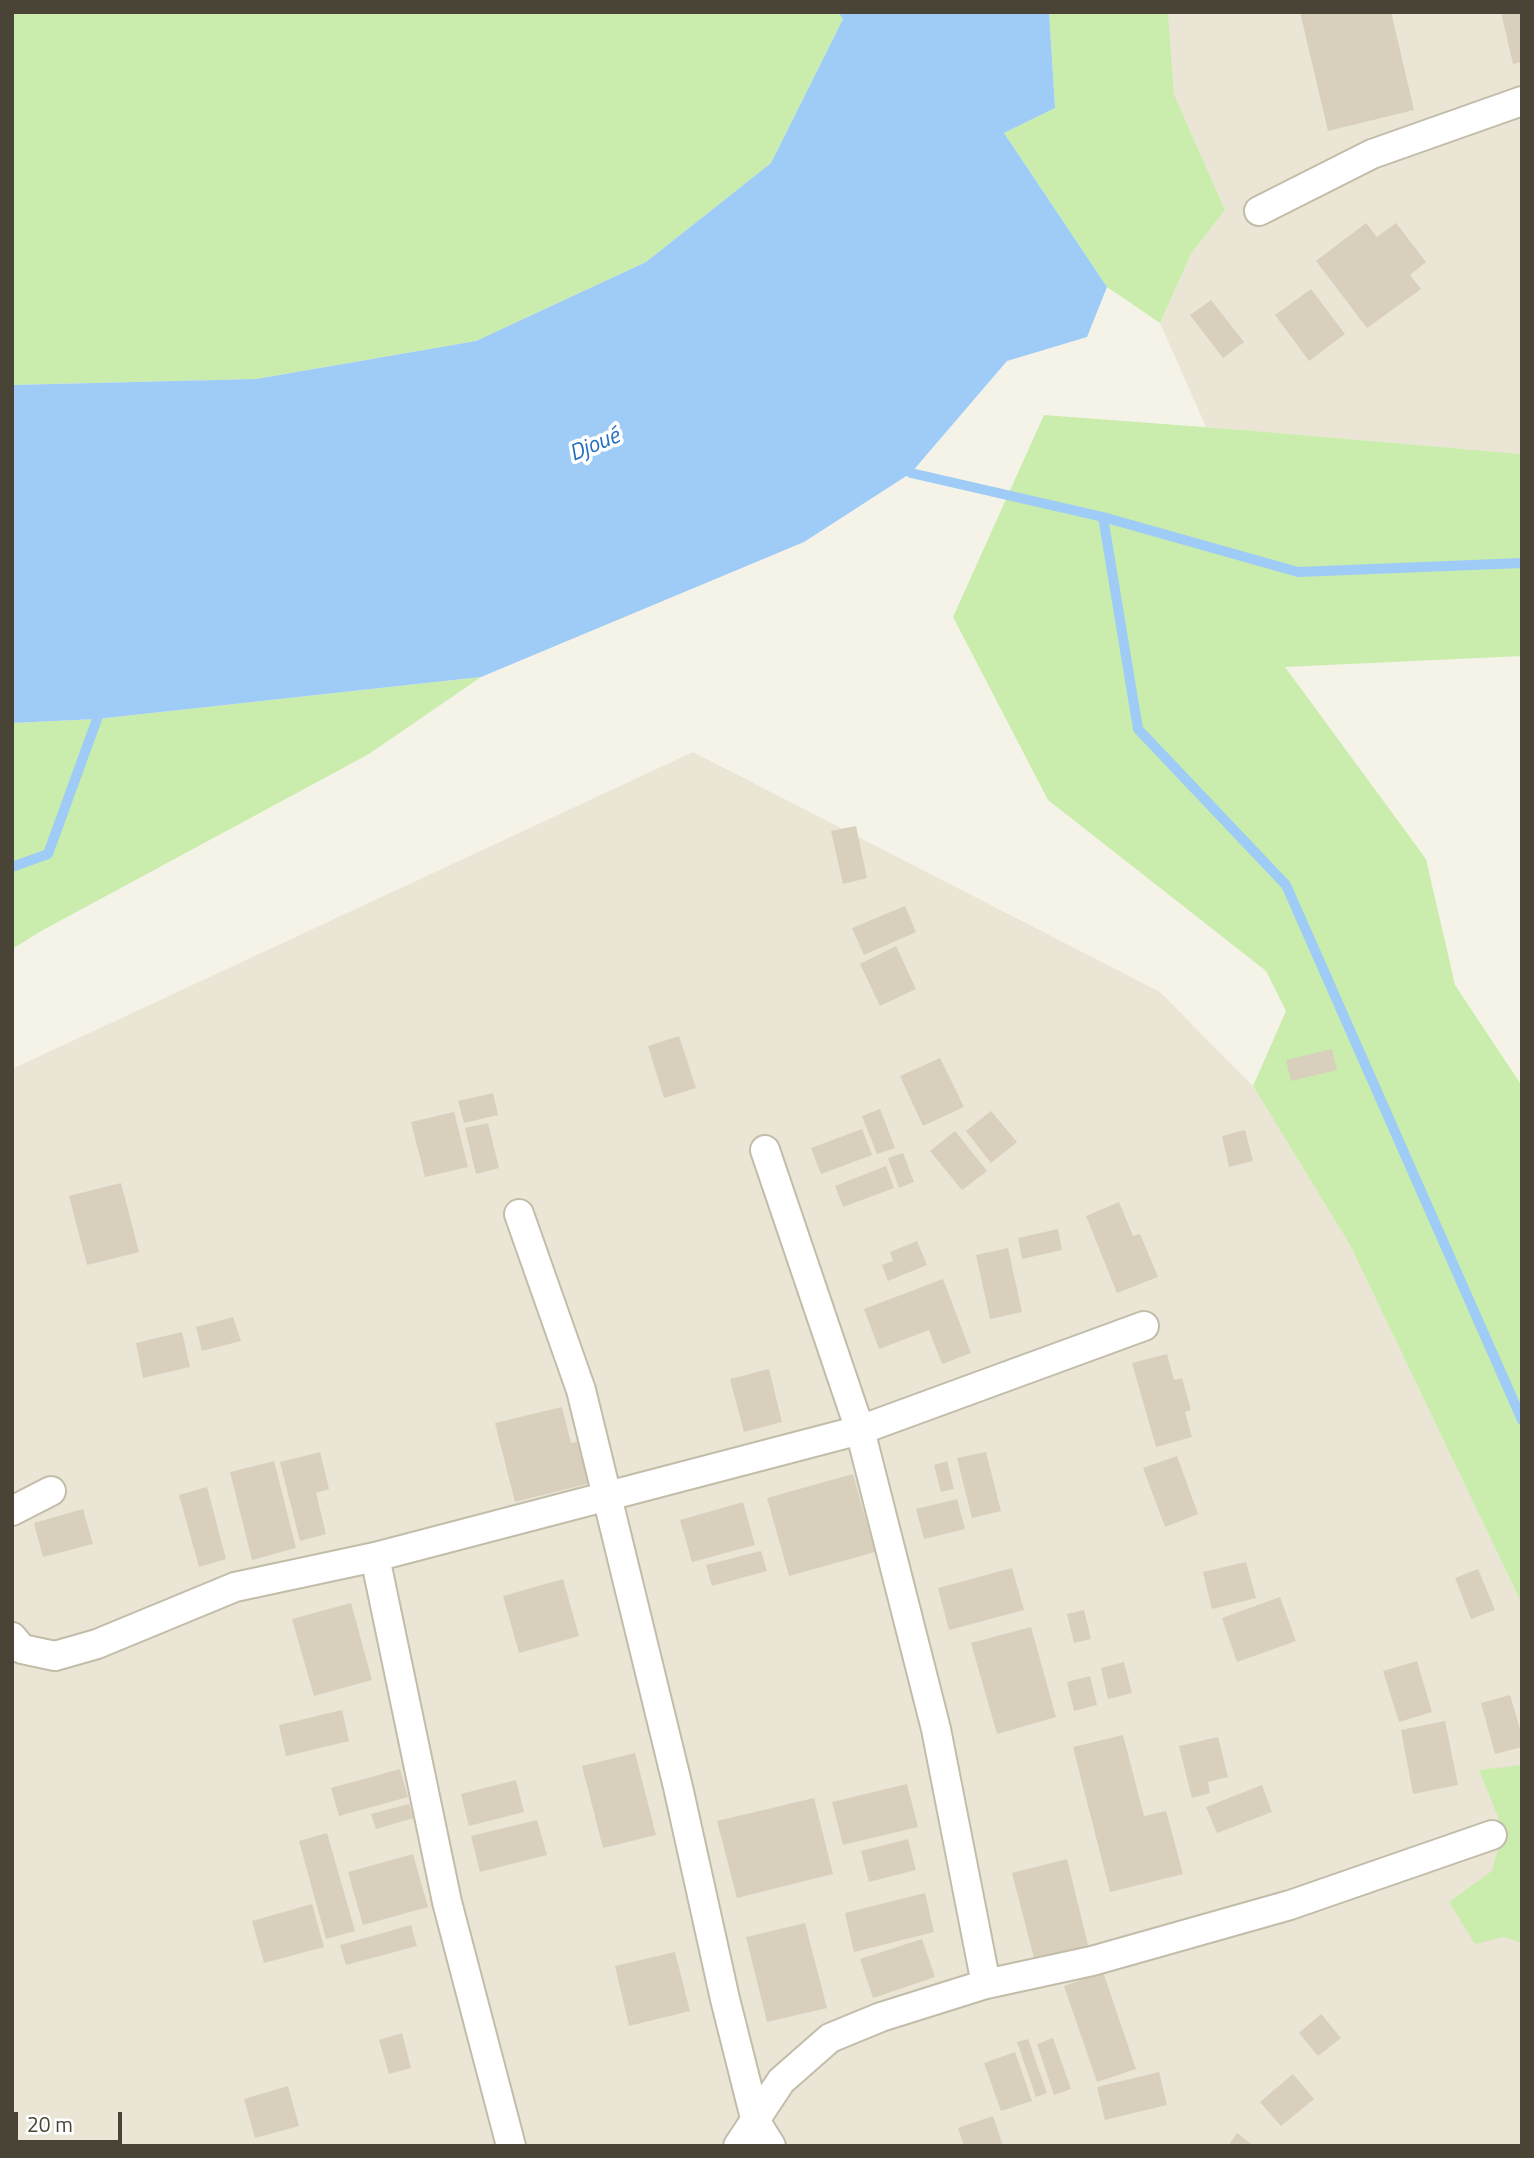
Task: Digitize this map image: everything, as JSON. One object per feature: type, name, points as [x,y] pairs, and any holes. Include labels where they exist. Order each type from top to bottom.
[{"type":"street","points":[[1259,211],[1372,154],[1522,102]]},
{"type":"street","points":[[765,1150],[860,1430],[936,1729],[986,1984]]},
{"type":"street","points":[[519,1214],[581,1390],[678,1787],[755,2122],[771,2146]]},
{"type":"street","points":[[12,1637],[22,1649],[55,1656],[97,1644],[235,1587],[375,1557],[860,1430],[1144,1325]]},
{"type":"street","points":[[12,1511],[51,1490]]},
{"type":"street","points":[[375,1557],[447,1902],[511,2146]]},
{"type":"street","points":[[737,2146],[781,2081],[830,2038],[881,2017],[986,1984],[1092,1961],[1290,1905],[1492,1835]]},
{"type":"shaded area","points":[[1168,12],[1522,12],[1522,454],[1206,427],[1160,323],[1191,254],[1225,210],[1174,94]]},
{"type":"shaded area","points":[[693,752],[1160,992],[1253,1086],[1350,1245],[1522,1604],[1522,2146],[12,2146],[12,1069]]},
{"type":"green space","points":[[12,12],[838,12],[843,19],[771,163],[646,262],[476,341],[256,379],[12,385]]},
{"type":"green space","points":[[1049,12],[1168,12],[1174,94],[1225,210],[1191,254],[1160,323],[1107,287],[1004,133],[1055,108]]},
{"type":"green space","points":[[1044,415],[1522,454],[1522,656],[1285,667],[1426,859],[1455,985],[1522,1086],[1522,1604],[1350,1245],[1253,1086],[1286,1011],[1266,971],[1048,800],[953,617]]},
{"type":"green space","points":[[481,677],[369,754],[12,949],[12,723],[97,719]]},
{"type":"green space","points":[[1522,1765],[1522,1943],[1504,1937],[1475,1944],[1449,1902],[1492,1871],[1503,1829],[1479,1770]]},
{"type":"water","name":"Djoué","points":[[838,12],[1049,12],[1055,108],[1004,133],[1107,287],[1087,337],[1007,361],[911,473],[804,542],[481,677],[97,719],[12,723],[12,385],[256,379],[476,341],[646,262],[771,163],[843,19]]},
{"type":"building","points":[[1300,12],[1391,12],[1414,110],[1328,131]]},
{"type":"building","points":[[1501,12],[1522,12],[1522,62],[1513,64]]},
{"type":"building","points":[[1366,223],[1377,237],[1396,223],[1426,262],[1410,275],[1421,289],[1367,328],[1316,261]]},
{"type":"building","points":[[1311,289],[1345,334],[1309,361],[1275,315]]},
{"type":"building","points":[[1211,300],[1244,342],[1223,358],[1190,315]]},
{"type":"building","points":[[856,826],[867,878],[843,884],[831,831]]},
{"type":"building","points":[[905,906],[916,932],[864,955],[852,928]]},
{"type":"building","points":[[896,946],[916,989],[880,1006],[860,964]]},
{"type":"building","points":[[679,1036],[696,1088],[664,1098],[648,1046]]},
{"type":"building","points":[[1332,1049],[1337,1070],[1291,1081],[1286,1060]]},
{"type":"building","points":[[940,1058],[964,1107],[923,1126],[900,1076]]},
{"type":"building","points":[[493,1093],[498,1115],[464,1123],[458,1101]]},
{"type":"building","points":[[880,1109],[895,1148],[877,1154],[862,1116]]},
{"type":"building","points":[[991,1111],[1017,1142],[991,1163],[966,1131]]},
{"type":"building","points":[[454,1112],[468,1167],[425,1177],[411,1122]]},
{"type":"building","points":[[488,1123],[499,1168],[476,1174],[465,1128]]},
{"type":"building","points":[[862,1129],[872,1155],[821,1174],[811,1148]]},
{"type":"building","points":[[1245,1130],[1253,1161],[1229,1167],[1222,1136]]},
{"type":"building","points":[[955,1131],[987,1171],[962,1190],[930,1151]]},
{"type":"building","points":[[903,1153],[914,1182],[899,1188],[888,1158]]},
{"type":"building","points":[[886,1166],[894,1188],[843,1207],[835,1186]]},
{"type":"building","points":[[121,1183],[139,1252],[87,1265],[69,1196]]},
{"type":"building","points":[[1119,1202],[1133,1236],[1140,1234],[1158,1277],[1117,1293],[1086,1216]]},
{"type":"building","points":[[1058,1229],[1062,1250],[1022,1259],[1018,1238]]},
{"type":"building","points":[[917,1241],[927,1265],[888,1281],[882,1265],[893,1261],[890,1252]]},
{"type":"building","points":[[1008,1248],[1022,1312],[990,1319],[976,1255]]},
{"type":"building","points":[[943,1279],[971,1353],[942,1364],[929,1330],[879,1349],[864,1309]]},
{"type":"building","points":[[233,1317],[241,1341],[202,1351],[196,1327]]},
{"type":"building","points":[[182,1332],[190,1367],[143,1378],[136,1343]]},
{"type":"building","points":[[1167,1354],[1174,1380],[1182,1378],[1191,1410],[1185,1412],[1192,1437],[1156,1447],[1132,1363]]},
{"type":"building","points":[[769,1369],[782,1422],[744,1432],[730,1379]]},
{"type":"building","points":[[562,1407],[571,1443],[581,1441],[591,1483],[515,1502],[495,1423]]},
{"type":"building","points":[[320,1452],[329,1489],[316,1493],[326,1534],[300,1541],[280,1462]]},
{"type":"building","points":[[986,1452],[1001,1511],[972,1518],[957,1458]]},
{"type":"building","points":[[1177,1456],[1198,1514],[1165,1527],[1143,1468]]},
{"type":"building","points":[[274,1461],[296,1548],[252,1560],[230,1472]]},
{"type":"building","points":[[947,1461],[954,1489],[941,1492],[934,1465]]},
{"type":"building","points":[[853,1474],[875,1552],[789,1576],[767,1498]]},
{"type":"building","points":[[207,1487],[226,1559],[199,1567],[179,1495]]},
{"type":"building","points":[[957,1499],[965,1529],[924,1539],[916,1509]]},
{"type":"building","points":[[743,1502],[755,1545],[692,1562],[680,1520]]},
{"type":"building","points":[[83,1509],[93,1544],[43,1557],[34,1523]]},
{"type":"building","points":[[761,1551],[767,1571],[712,1586],[706,1565]]},
{"type":"building","points":[[1246,1562],[1256,1598],[1212,1609],[1203,1572]]},
{"type":"building","points":[[1012,1568],[1024,1610],[949,1630],[938,1588]]},
{"type":"building","points":[[1478,1569],[1495,1610],[1471,1619],[1455,1578]]},
{"type":"building","points":[[563,1579],[579,1636],[519,1653],[503,1596]]},
{"type":"building","points":[[1280,1597],[1296,1641],[1237,1662],[1222,1618]]},
{"type":"building","points":[[351,1603],[372,1680],[314,1696],[292,1619]]},
{"type":"building","points":[[1084,1610],[1091,1639],[1074,1643],[1067,1614]]},
{"type":"building","points":[[1031,1627],[1056,1717],[997,1734],[971,1643]]},
{"type":"building","points":[[1417,1661],[1432,1712],[1399,1722],[1383,1671]]},
{"type":"building","points":[[1124,1662],[1132,1693],[1108,1699],[1101,1668]]},
{"type":"building","points":[[1090,1676],[1097,1705],[1074,1711],[1067,1682]]},
{"type":"building","points":[[1510,1695],[1522,1736],[1522,1747],[1495,1754],[1481,1703]]},
{"type":"building","points":[[342,1710],[349,1741],[286,1756],[279,1725]]},
{"type":"building","points":[[1445,1721],[1458,1785],[1413,1794],[1401,1730]]},
{"type":"building","points":[[1123,1735],[1144,1816],[1166,1811],[1183,1874],[1110,1892],[1073,1747]]},
{"type":"building","points":[[1218,1737],[1228,1777],[1208,1782],[1210,1793],[1192,1798],[1179,1746]]},
{"type":"building","points":[[635,1753],[656,1835],[603,1848],[582,1766]]},
{"type":"building","points":[[400,1769],[408,1797],[339,1816],[331,1788]]},
{"type":"building","points":[[516,1780],[524,1812],[469,1826],[461,1794]]},
{"type":"building","points":[[907,1784],[918,1827],[843,1845],[832,1802]]},
{"type":"building","points":[[1262,1785],[1272,1812],[1217,1833],[1206,1807]]},
{"type":"building","points":[[814,1798],[833,1874],[737,1898],[717,1821]]},
{"type":"building","points":[[409,1804],[414,1818],[376,1829],[371,1814]]},
{"type":"building","points":[[537,1820],[547,1855],[480,1872],[471,1836]]},
{"type":"building","points":[[327,1833],[355,1931],[326,1939],[299,1841]]},
{"type":"building","points":[[908,1839],[916,1870],[869,1882],[861,1851]]},
{"type":"building","points":[[413,1854],[428,1907],[363,1925],[348,1872]]},
{"type":"building","points":[[1067,1859],[1089,1949],[1035,1962],[1012,1873]]},
{"type":"building","points":[[925,1893],[934,1932],[854,1952],[845,1913]]},
{"type":"building","points":[[312,1904],[324,1947],[264,1963],[252,1921]]},
{"type":"building","points":[[805,1923],[827,2008],[767,2022],[746,1937]]},
{"type":"building","points":[[411,1925],[417,1946],[346,1965],[340,1945]]},
{"type":"building","points":[[922,1939],[935,1977],[873,1998],[860,1959]]},
{"type":"building","points":[[675,1952],[690,2011],[629,2026],[615,1966]]},
{"type":"building","points":[[1103,1972],[1136,2069],[1097,2082],[1064,1986]]},
{"type":"building","points":[[1321,2014],[1341,2038],[1318,2056],[1299,2033]]},
{"type":"building","points":[[402,2033],[411,2068],[389,2074],[379,2040]]},
{"type":"building","points":[[1053,2038],[1071,2089],[1054,2095],[1037,2044]]},
{"type":"building","points":[[1028,2039],[1047,2093],[1036,2097],[1017,2042]]},
{"type":"building","points":[[1015,2052],[1032,2101],[1001,2111],[984,2063]]},
{"type":"building","points":[[1159,2072],[1167,2105],[1105,2120],[1097,2087]]},
{"type":"building","points":[[1293,2074],[1314,2099],[1281,2126],[1260,2102]]},
{"type":"building","points":[[288,2086],[299,2126],[255,2138],[244,2099]]},
{"type":"building","points":[[993,2116],[1003,2146],[964,2146],[958,2128]]},
{"type":"building","points":[[1237,2133],[1254,2146],[1228,2146]]},
{"type":"waterway","points":[[903,462],[911,473],[1103,517],[1298,572],[1522,563]]},
{"type":"waterway","points":[[1103,517],[1138,729],[1286,885],[1522,1420]]},
{"type":"waterway","points":[[12,867],[48,854],[101,708]]}]
